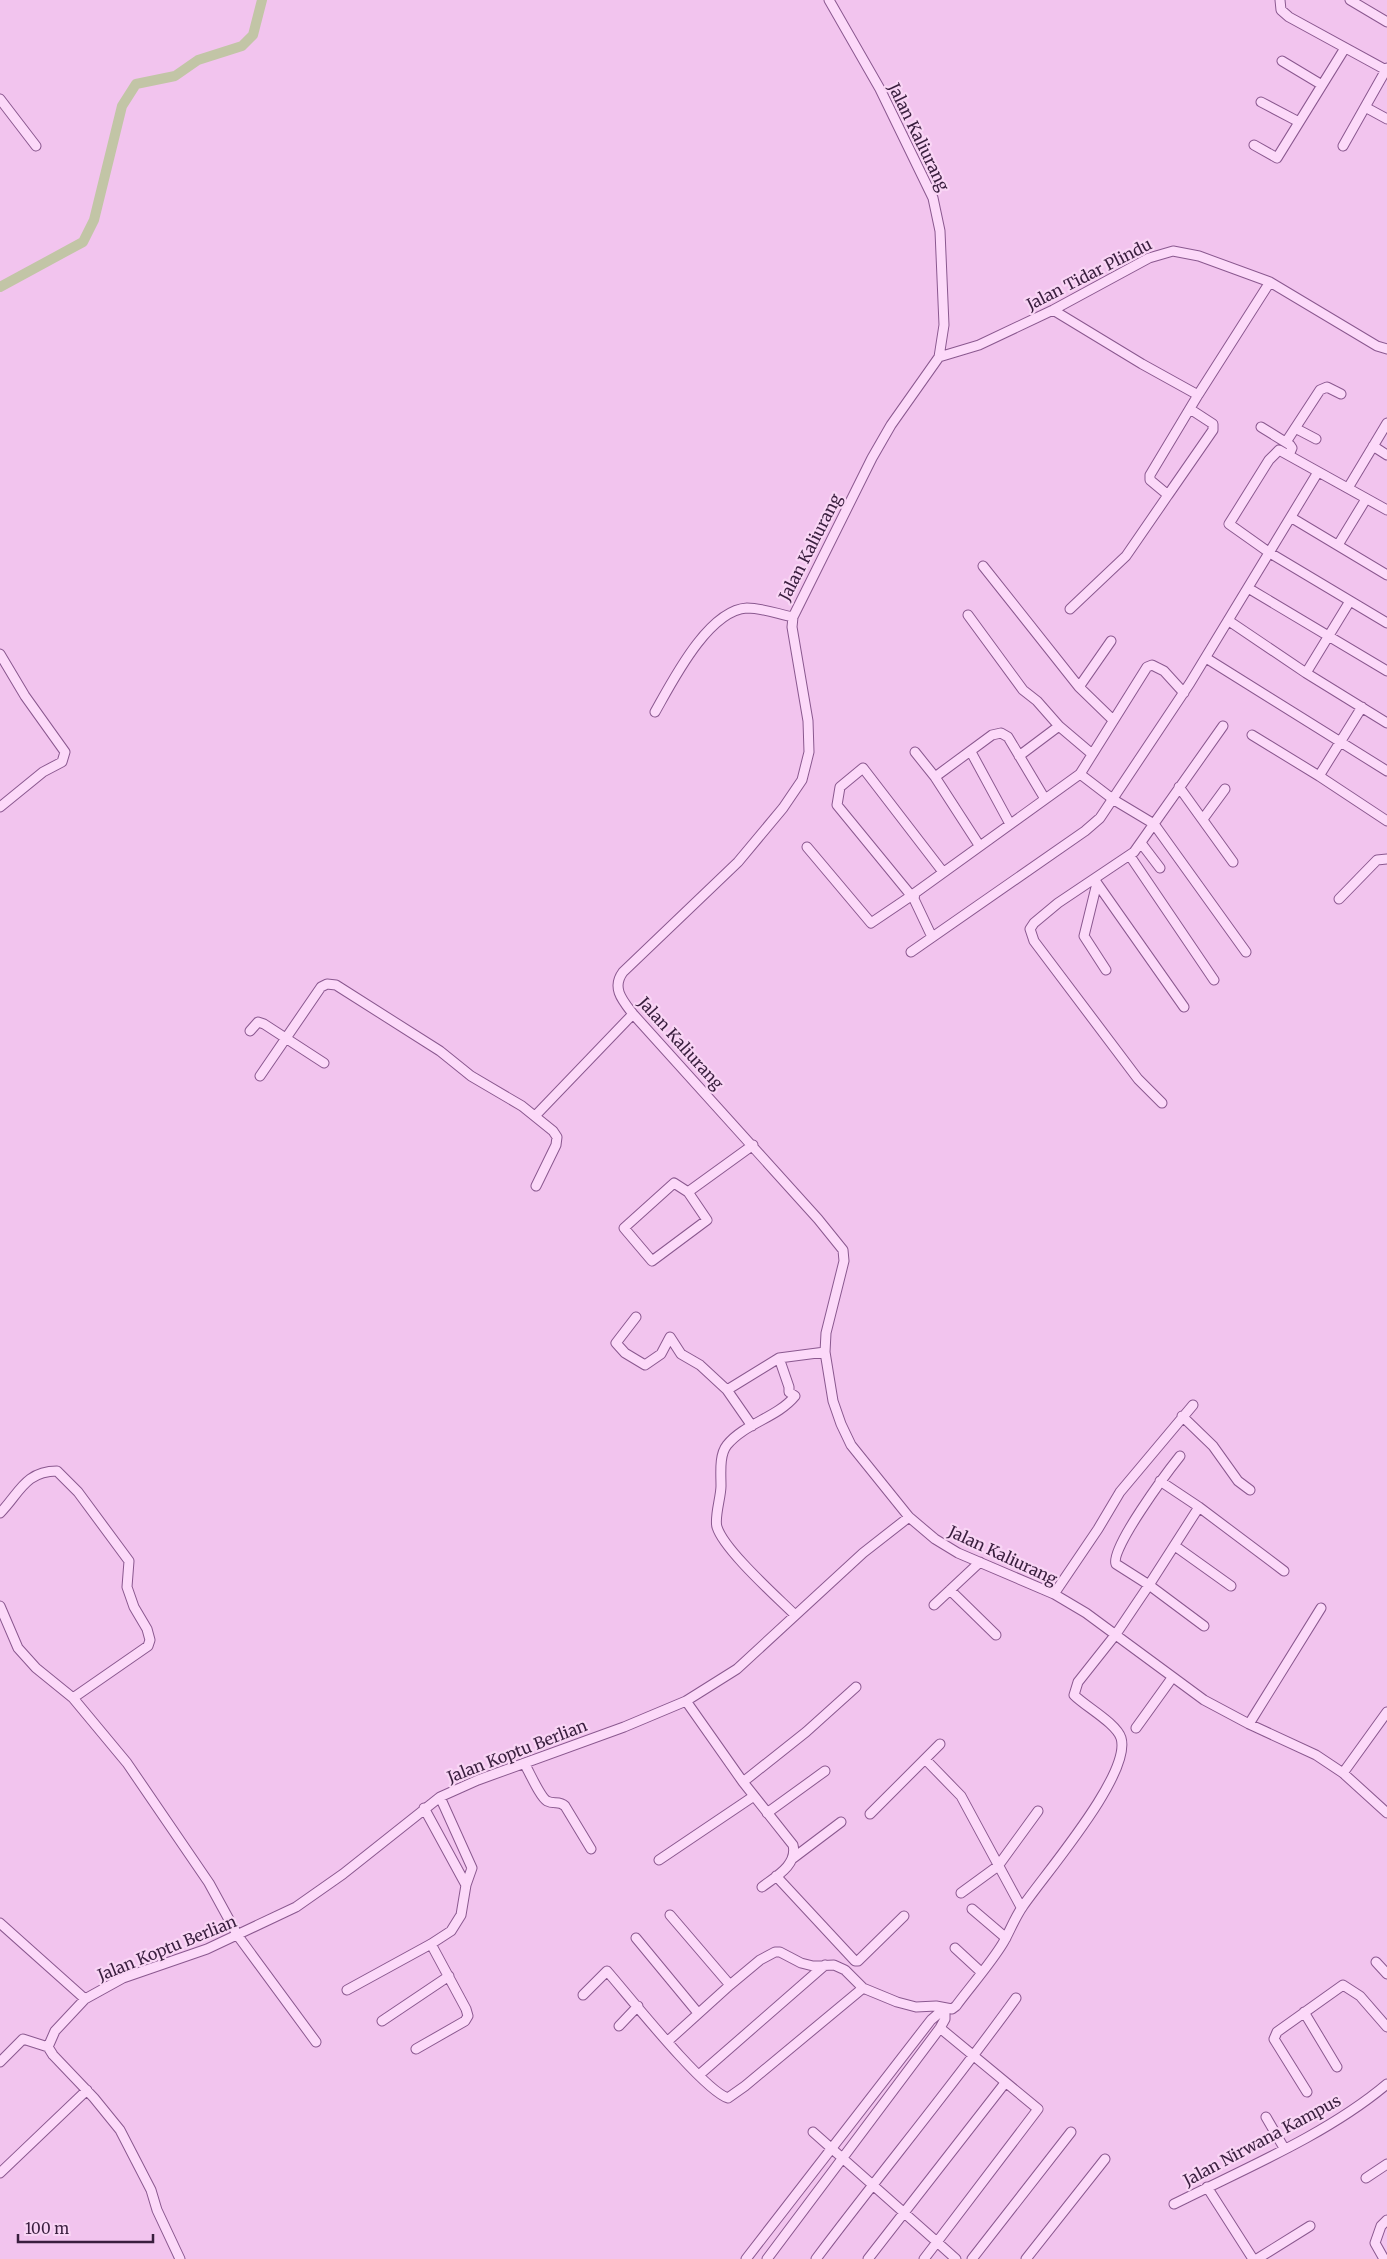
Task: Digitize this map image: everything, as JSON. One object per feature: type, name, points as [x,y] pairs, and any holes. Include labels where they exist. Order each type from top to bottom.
[{"type":"street","name":"Jalan Kaliurang","points":[[829,0],[880,89],[934,198],[940,231],[944,309],[939,356],[891,425],[872,458],[792,616],[792,627],[808,721],[809,752],[802,780],[783,808],[744,855],[620,976],[618,992],[634,1014],[818,1218],[844,1253],[842,1270],[826,1333],[826,1352],[833,1401],[851,1445],[909,1517],[934,1539],[980,1562],[1054,1594],[1116,1634],[1172,1678],[1204,1700],[1249,1724],[1316,1755],[1343,1773],[1387,1813]]},
{"type":"street","points":[[1280,0],[1281,10],[1289,17],[1386,69],[1343,146]]},
{"type":"street","points":[[1350,0],[1387,22]]},
{"type":"street","points":[[1254,145],[1278,158],[1345,48]]},
{"type":"street","points":[[1282,61],[1322,86]]},
{"type":"street","points":[[0,99],[36,146]]},
{"type":"street","points":[[1261,102],[1299,122]]},
{"type":"street","points":[[1365,107],[1387,120]]},
{"type":"street","name":"Jalan Tidar Plindu","points":[[939,356],[979,345],[1053,310],[1150,258],[1173,251],[1199,256],[1270,282],[1377,346],[1387,349]]},
{"type":"street","points":[[1168,495],[1150,480],[1150,475],[1270,282]]},
{"type":"street","points":[[1053,310],[1142,364],[1198,395]]},
{"type":"street","points":[[1286,442],[1322,388],[1327,387],[1341,394]]},
{"type":"street","points":[[1070,609],[1126,556],[1214,426],[1190,408]]},
{"type":"street","points":[[1348,488],[1387,423]]},
{"type":"street","points":[[1261,427],[1286,442],[1292,448],[1289,455]]},
{"type":"street","points":[[1295,428],[1316,439]]},
{"type":"street","points":[[1373,446],[1387,455]]},
{"type":"street","points":[[1387,510],[1280,450],[1275,453],[1229,523],[1231,527],[1270,553],[1387,622]]},
{"type":"street","points":[[911,952],[1085,831],[1100,818],[1114,800],[1184,693],[1292,518],[1318,472]]},
{"type":"street","points":[[1338,545],[1366,499]]},
{"type":"street","points":[[1292,518],[1387,574]]},
{"type":"street","points":[[983,566],[1079,687],[1114,720]]},
{"type":"street","points":[[1248,588],[1387,672]]},
{"type":"street","points":[[1306,673],[1350,601]]},
{"type":"street","points":[[654,712],[691,650],[700,639],[728,615],[736,610],[747,608],[792,616]]},
{"type":"street","points":[[968,615],[1023,690],[1037,701],[1059,726],[1092,754]]},
{"type":"street","points":[[1229,621],[1306,673],[1387,723]]},
{"type":"street","points":[[1079,687],[1111,641]]},
{"type":"street","points":[[0,654],[25,696],[65,752],[62,762],[43,772],[0,807]]},
{"type":"street","points":[[1206,658],[1387,771]]},
{"type":"street","points":[[808,846],[871,923],[912,897],[979,845],[1080,774],[1149,666],[1154,665],[1164,671],[1184,693]]},
{"type":"street","points":[[1319,776],[1362,707]]},
{"type":"street","points":[[1019,756],[1059,726]]},
{"type":"street","points":[[1162,1103],[1138,1079],[1030,935],[1030,928],[1038,919],[1130,856],[1141,844],[1223,726]]},
{"type":"street","points":[[935,777],[992,735],[1000,732],[1008,737],[1045,799]]},
{"type":"street","points":[[1252,735],[1387,821]]},
{"type":"street","points":[[915,752],[935,777],[979,845]]},
{"type":"street","points":[[971,752],[1010,824]]},
{"type":"street","points":[[932,936],[912,897],[837,805],[840,787],[863,768],[943,872]]},
{"type":"street","points":[[1080,774],[1114,800],[1154,824],[1246,952]]},
{"type":"street","points":[[1179,787],[1233,862]]},
{"type":"street","points":[[1203,819],[1226,789]]},
{"type":"street","points":[[1141,844],[1160,868]]},
{"type":"street","points":[[1130,856],[1214,980]]},
{"type":"street","points":[[1339,899],[1377,860],[1387,859]]},
{"type":"street","points":[[1095,881],[1084,936],[1106,970]]},
{"type":"street","points":[[1095,881],[1184,1007]]},
{"type":"street","points":[[260,1076],[321,987],[325,984],[333,984],[440,1051],[471,1076],[535,1116],[553,1131],[557,1140],[536,1186]]},
{"type":"street","points":[[535,1116],[634,1014]]},
{"type":"street","points":[[250,1031],[260,1022],[287,1037],[324,1062]]},
{"type":"street","points":[[688,1192],[752,1145]]},
{"type":"street","points":[[674,1183],[688,1192],[707,1220],[652,1261],[624,1228],[674,1183]]},
{"type":"street","points":[[636,1317],[616,1343],[625,1353],[645,1365],[661,1354],[670,1338],[681,1354],[700,1365],[727,1390],[752,1426]]},
{"type":"street","points":[[727,1390],[780,1358],[826,1352]]},
{"type":"street","points":[[780,1358],[789,1387],[788,1392],[795,1396],[780,1409],[733,1440],[724,1452],[717,1525],[728,1545],[795,1615]]},
{"type":"street","points":[[1054,1594],[1098,1529],[1120,1492],[1193,1405]]},
{"type":"street","points":[[1182,1416],[1213,1446],[1238,1481],[1250,1490]]},
{"type":"street","points":[[1180,1456],[1160,1481],[1121,1544],[1114,1560],[1116,1564],[1149,1585],[1204,1626]]},
{"type":"street","points":[[0,1513],[20,1487],[38,1474],[57,1471],[78,1492],[129,1561],[127,1587],[134,1607],[148,1629],[150,1640],[148,1646],[73,1698]]},
{"type":"street","points":[[1160,1481],[1199,1507],[1284,1571]]},
{"type":"street","points":[[668,2041],[760,1960],[775,1952],[786,1954],[801,1963],[813,1966],[834,1965],[844,1970],[863,1988],[916,2007],[936,2006],[952,2009],[956,2006],[1006,1938],[1022,1907],[1096,1808],[1116,1766],[1122,1744],[1119,1735],[1110,1724],[1079,1700],[1074,1692],[1078,1682],[1116,1634],[1199,1507]]},
{"type":"street","name":"Jalan Koptu Berlian","points":[[0,1923],[85,1999],[123,1978],[207,1949],[238,1936],[296,1907],[319,1892],[440,1797],[478,1780],[624,1727],[686,1701],[737,1669],[864,1554],[909,1517]]},
{"type":"street","points":[[1175,1546],[1230,1586]]},
{"type":"street","points":[[934,1605],[980,1562]]},
{"type":"street","points":[[950,1590],[996,1635]]},
{"type":"street","points":[[0,1606],[18,1648],[36,1668],[73,1698],[127,1763],[161,1810],[209,1883],[238,1936],[316,2042]]},
{"type":"street","points":[[1249,1724],[1321,1608]]},
{"type":"street","points":[[1136,1728],[1172,1678]]},
{"type":"street","points":[[743,1782],[806,1732],[856,1687]]},
{"type":"street","points":[[686,1701],[743,1782],[790,1840],[794,1850],[792,1859]]},
{"type":"street","points":[[1343,1773],[1387,1712]]},
{"type":"street","points":[[870,1814],[940,1744]]},
{"type":"street","points":[[925,1759],[961,1796],[1022,1907]]},
{"type":"street","points":[[524,1763],[543,1798],[565,1806],[592,1849]]},
{"type":"street","points":[[767,1813],[825,1771]]},
{"type":"street","points":[[659,1860],[754,1796]]},
{"type":"street","points":[[347,1990],[432,1944],[451,1931],[461,1915],[466,1885],[472,1868],[440,1797]]},
{"type":"street","points":[[424,1808],[466,1885]]},
{"type":"street","points":[[961,1893],[998,1866],[1038,1811]]},
{"type":"street","points":[[762,1887],[776,1876],[792,1859],[841,1822]]},
{"type":"street","points":[[776,1876],[858,1961],[904,1916]]},
{"type":"street","points":[[972,1910],[1006,1938]]},
{"type":"street","points":[[670,1915],[730,1985]]},
{"type":"street","points":[[636,1938],[698,2013]]},
{"type":"street","points":[[416,2049],[467,2019],[466,2010],[432,1944]]},
{"type":"street","points":[[955,1948],[981,1972]]},
{"type":"street","points":[[1376,1962],[1387,1974]]},
{"type":"street","points":[[699,2075],[825,1964]]},
{"type":"street","points":[[583,1995],[607,1971],[699,2075],[722,2095],[731,2097],[863,1988]]},
{"type":"street","points":[[382,2020],[449,1976]]},
{"type":"street","points":[[1307,2092],[1274,2037],[1275,2033],[1342,1985],[1345,1985],[1360,1996],[1387,2027]]},
{"type":"street","points":[[816,2259],[974,2057],[1016,1998]]},
{"type":"street","points":[[48,2047],[55,2031],[85,1999]]},
{"type":"street","points":[[619,2026],[638,2006]]},
{"type":"street","points":[[767,2259],[940,2028],[945,2019],[945,2008]]},
{"type":"street","points":[[746,2259],[931,2020],[945,2008]]},
{"type":"street","points":[[1304,2012],[1337,2067]]},
{"type":"street","points":[[924,2259],[1038,2108],[1005,2083],[940,2028]]},
{"type":"street","points":[[0,2062],[23,2039],[48,2047],[120,2130],[133,2153],[180,2259]]},
{"type":"street","points":[[868,2259],[1005,2083]]},
{"type":"street","name":"Jalan Nirwana Kampus","points":[[1174,2204],[1341,2117],[1387,2084]]},
{"type":"street","points":[[0,2174],[87,2090]]},
{"type":"street","points":[[1266,2117],[1284,2148]]},
{"type":"street","points":[[813,2132],[956,2259]]},
{"type":"street","points":[[972,2259],[1071,2132]]},
{"type":"street","points":[[1026,2259],[1105,2159]]},
{"type":"street","points":[[1366,2178],[1387,2164]]},
{"type":"street","points":[[1207,2187],[1255,2259],[1310,2226]]},
{"type":"street","points":[[1384,2259],[1376,2247],[1376,2240],[1383,2231],[1382,2224],[1387,2220]]},
{"type":"waterway","points":[[0,287],[83,242],[94,220],[122,106],[136,84],[175,76],[198,60],[242,46],[253,35],[262,0]]}]
